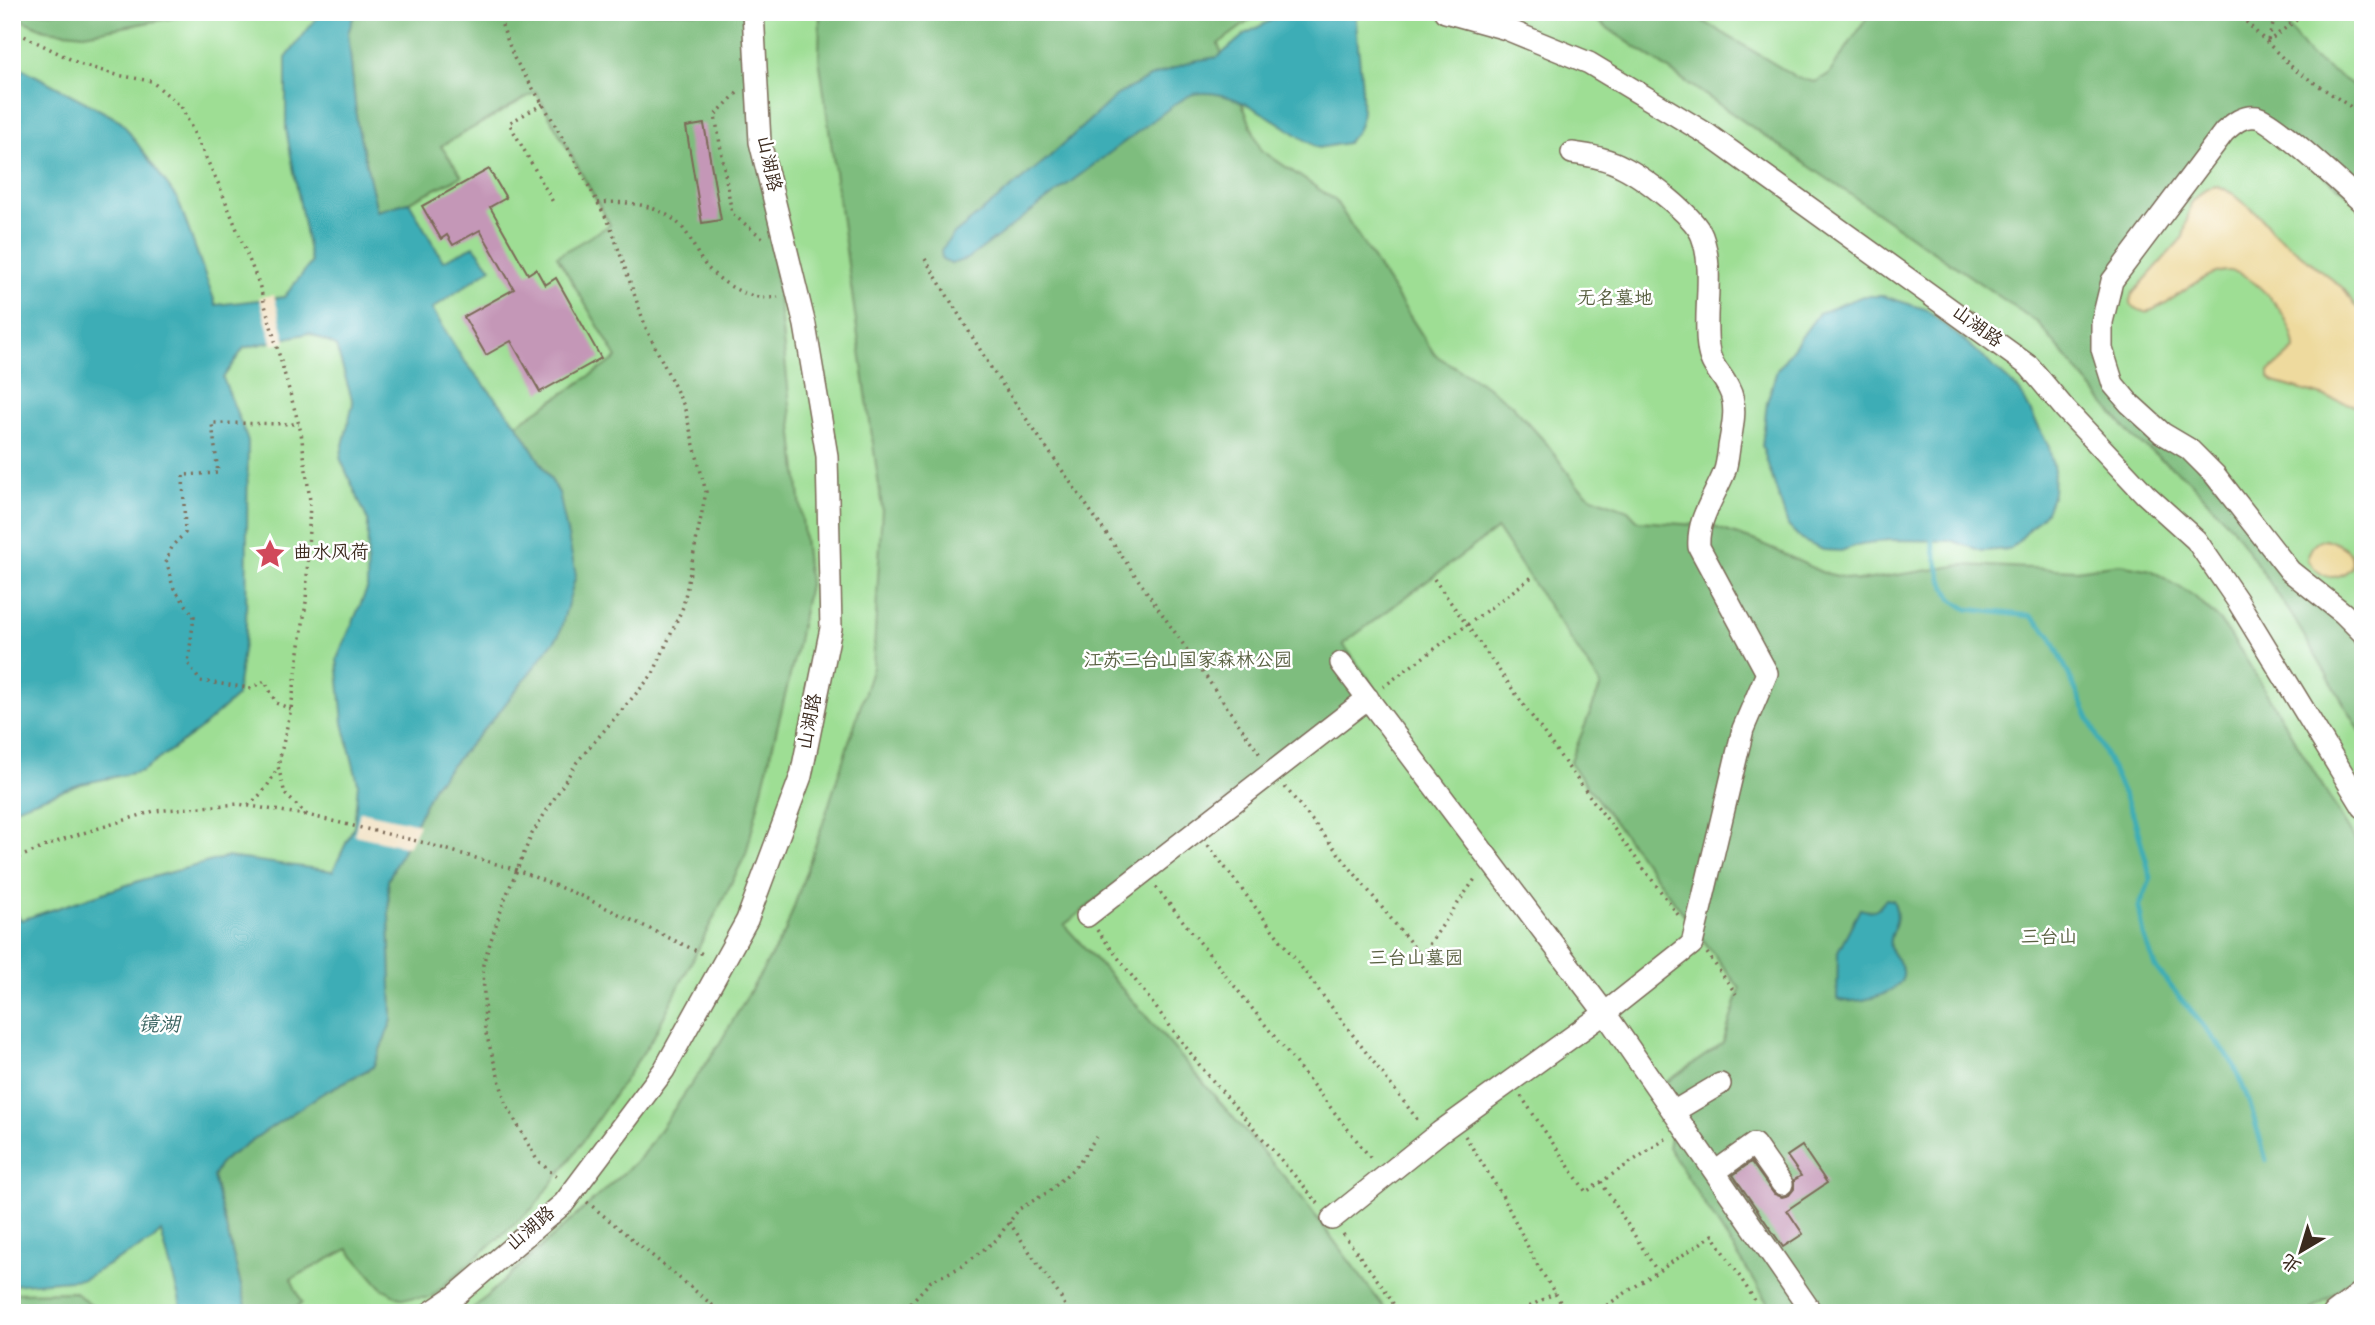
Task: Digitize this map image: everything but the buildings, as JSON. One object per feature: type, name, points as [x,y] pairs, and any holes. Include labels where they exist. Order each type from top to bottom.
[{"type":"street","name":"山湖路","points":[[430,1313],[475,1279],[564,1203],[664,1070],[747,920],[801,776],[831,628],[827,456],[798,294],[760,142],[753,12]]},
{"type":"street","name":"山湖路","points":[[1445,12],[1506,29],[1589,63],[1707,134],[2029,366],[2065,410],[2145,494],[2196,540],[2237,600],[2363,807]]},
{"type":"street","points":[[2363,203],[2284,134],[2258,117],[2239,118],[2224,132],[2112,281],[2102,322],[2102,349],[2113,384],[2129,403],[2162,433],[2189,449],[2215,475],[2290,571],[2363,633]]},
{"type":"street","points":[[1332,1219],[1432,1138],[1605,1013],[1692,944],[1743,729],[1767,673],[1699,547],[1700,524],[1725,470],[1734,409],[1729,388],[1711,363],[1709,355],[1706,316],[1709,271],[1702,236],[1695,224],[1667,197],[1623,166],[1595,156],[1572,153]]},
{"type":"street","points":[[1341,663],[1605,1013],[1812,1313]]},
{"type":"street","points":[[1087,916],[1368,698]]},
{"type":"street","points":[[1678,1119],[1720,1084]]},
{"type":"street","points":[[1714,1172],[1754,1144],[1782,1184]]},
{"type":"street","points":[[2334,1313],[2363,1291]]},
{"type":"path","points":[[497,12],[514,58],[543,104],[610,225],[646,328],[684,406],[706,492],[683,607],[653,674],[577,762],[532,834],[517,870],[483,964],[485,1030],[506,1104],[537,1160],[722,1313]]},
{"type":"path","points":[[2236,12],[2295,70],[2363,115]]},
{"type":"path","points":[[2267,43],[2277,12]]},
{"type":"path","points":[[2267,43],[2307,12]]},
{"type":"path","points":[[12,30],[82,65],[151,81],[181,106],[219,186],[259,284],[299,424],[310,501],[306,602],[291,709],[278,766],[271,783],[247,806]]},
{"type":"path","points":[[756,75],[715,115],[732,214],[789,258]]},
{"type":"path","points":[[543,104],[509,123],[552,202]]},
{"type":"path","points":[[598,203],[618,201],[666,214],[689,234],[705,265],[732,287],[752,295],[772,298],[798,294]]},
{"type":"path","points":[[925,259],[993,372],[1273,771],[1420,956],[1489,859]]},
{"type":"path","points":[[291,709],[276,702],[265,681],[250,688],[200,681],[188,663],[194,616],[173,587],[166,561],[173,545],[185,533],[183,475],[218,474],[212,423],[299,424]]},
{"type":"path","points":[[1368,698],[1532,577]]},
{"type":"path","points":[[1434,579],[1568,768],[1736,994]]},
{"type":"path","points":[[278,766],[285,794],[307,815]]},
{"type":"path","points":[[12,860],[39,848],[154,810],[238,804],[307,815],[421,842],[517,870],[579,895],[723,964]]},
{"type":"path","points":[[1196,830],[1432,1138]]},
{"type":"path","points":[[1144,871],[1385,1176]]},
{"type":"path","points":[[1087,916],[1201,1067],[1332,1219],[1388,1294],[1398,1313]]},
{"type":"path","points":[[1511,1081],[1586,1192],[1678,1119]]},
{"type":"path","points":[[1455,1121],[1502,1195],[1535,1261],[1567,1313]]},
{"type":"path","points":[[901,1313],[930,1280],[961,1267],[996,1240],[1019,1209],[1050,1191],[1080,1161],[1096,1137]]},
{"type":"path","points":[[1601,1182],[1657,1271]]},
{"type":"path","points":[[1009,1222],[1069,1313]]},
{"type":"path","points":[[1595,1313],[1713,1235],[1763,1313]]},
{"type":"path","points":[[1517,1313],[1555,1293]]},
{"type":"green space","name":"江苏三台山国家森林公园","points":[[12,12],[2363,12],[2363,1313],[12,1313]]},
{"type":"green space","points":[[12,12],[206,12],[84,34],[45,30],[12,16]]},
{"type":"green space","points":[[355,12],[748,12],[809,584],[796,651],[746,854],[653,1038],[574,1154],[534,1207],[430,1298],[400,1298],[382,1288],[348,1249],[291,1279],[302,1303],[288,1313],[248,1313],[213,1177],[221,1162],[261,1134],[323,1093],[373,1067],[392,1020],[388,880],[434,785],[499,712],[559,493],[517,424],[617,358],[557,256],[610,225],[536,92],[441,146],[462,176],[409,202],[377,211],[357,124],[348,33]]},
{"type":"green space","name":"三台山","points":[[820,12],[1261,12],[1218,44],[1261,150],[1335,200],[1435,355],[1511,404],[1547,444],[1577,485],[1592,497],[1628,510],[1638,521],[1711,526],[1759,542],[1821,572],[1858,581],[1962,565],[2076,570],[2120,564],[2151,570],[2194,596],[2219,620],[2241,651],[2363,853],[2363,1271],[2307,1313],[1775,1313],[1668,1147],[1673,1125],[1651,1093],[1723,1043],[1740,989],[1570,763],[1601,685],[1497,529],[1343,644],[1375,688],[1064,925],[1299,1194],[1388,1313],[468,1313],[640,1158],[718,1046],[785,932],[873,667],[882,508],[819,57]]},
{"type":"green space","points":[[1578,12],[1688,12],[1798,78],[1815,82],[1829,74],[1871,12],[2277,12],[2310,56],[2363,92],[2363,206],[2258,124],[2237,127],[2117,284],[2106,327],[2116,377],[2296,569],[2363,625],[2363,736],[2293,617],[2232,527],[2188,479],[2133,438],[2038,323],[1587,14]]},
{"type":"green space","points":[[75,1292],[100,1313],[12,1313],[12,1293]]},
{"type":"sand","points":[[2216,186],[2232,193],[2259,215],[2272,231],[2344,289],[2354,305],[2363,312],[2363,408],[2274,382],[2269,378],[2269,372],[2295,349],[2293,337],[2288,323],[2276,305],[2258,286],[2240,274],[2227,271],[2208,276],[2149,311],[2141,311],[2130,304],[2133,293],[2183,237],[2191,203],[2205,189]]},
{"type":"sand","points":[[2325,539],[2346,549],[2351,557],[2351,568],[2339,576],[2322,574],[2307,560],[2313,546]]},
{"type":"water","name":"镜湖","points":[[321,12],[355,12],[348,33],[357,124],[377,211],[409,202],[443,261],[474,246],[491,268],[432,309],[462,358],[517,424],[559,493],[576,575],[559,635],[499,712],[434,785],[388,880],[392,1020],[373,1067],[323,1093],[261,1134],[221,1162],[213,1177],[248,1313],[183,1313],[161,1232],[152,1241],[83,1279],[12,1285],[12,907],[21,920],[142,880],[227,857],[333,871],[354,826],[358,783],[343,723],[337,659],[367,589],[368,521],[340,458],[353,403],[336,346],[309,333],[244,348],[223,378],[248,441],[246,631],[236,697],[199,730],[142,771],[81,784],[12,809],[12,63],[121,121],[178,200],[216,305],[284,297],[311,263],[286,129],[286,58]]},
{"type":"water","points":[[1286,12],[1356,12],[1362,106],[1358,129],[1347,143],[1318,148],[1242,102],[1210,93],[1192,95],[1175,104],[969,258],[951,264],[942,260],[941,250],[953,235],[1047,159],[1117,95],[1150,77],[1193,61],[1218,57],[1245,34]]},
{"type":"water","points":[[1863,296],[1883,296],[1925,309],[2020,391],[2049,447],[2054,471],[2053,493],[2046,512],[2011,549],[1982,551],[1953,541],[1889,540],[1861,544],[1841,551],[1823,550],[1803,541],[1788,526],[1762,446],[1767,402],[1777,370],[1819,313]]},
{"type":"water","points":[[1886,899],[1893,900],[1896,909],[1890,947],[1903,971],[1900,983],[1894,989],[1864,1000],[1837,999],[1838,951],[1860,909],[1875,910]]},
{"type":"pier","points":[[274,295],[286,342],[273,345],[259,297]]},
{"type":"pier","points":[[360,811],[419,824],[408,847],[354,835]]},
{"type":"waterway","points":[[1932,541],[1941,578],[1952,599],[1967,609],[2031,616],[2051,636],[2134,817],[2151,878],[2139,907],[2144,935],[2155,967],[2232,1061],[2249,1101],[2266,1160]]},
{"type":"place","name":"曲水风荷","points":[[270,554]]},
{"type":"park label","name":"无名墓地","points":[[1615,300]]},
{"type":"park label","name":"三台山墓园","points":[[1416,960]]}]
